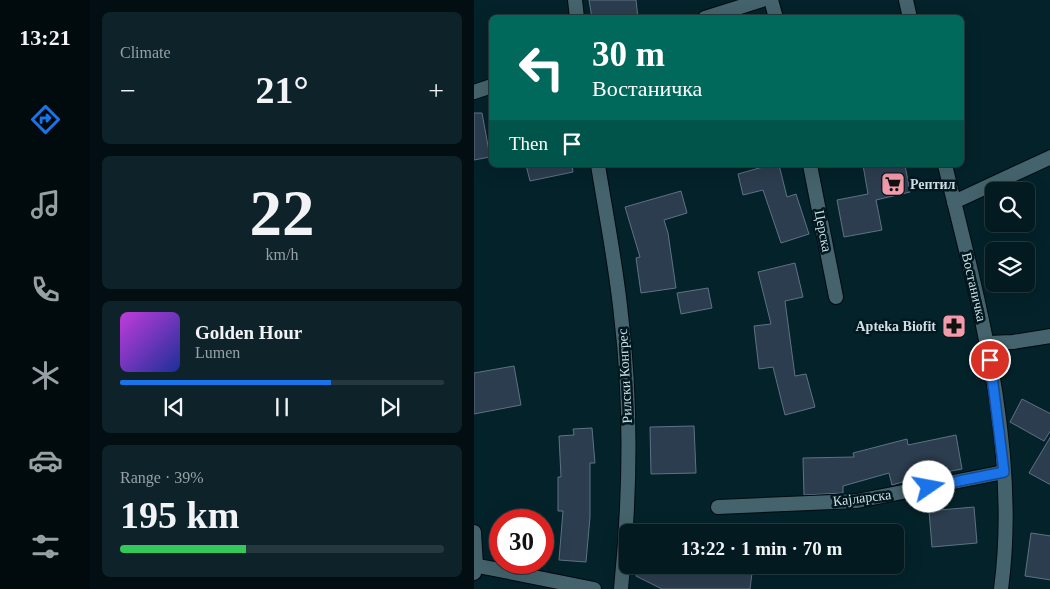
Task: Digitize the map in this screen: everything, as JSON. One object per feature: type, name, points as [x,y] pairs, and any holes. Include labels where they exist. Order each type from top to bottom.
[{"type":"street","points":[[575,0],[577,15]]},
{"type":"street","points":[[714,15],[762,0]]},
{"type":"street","points":[[771,0],[775,15]]},
{"type":"street","points":[[906,0],[909,15]]},
{"type":"street","points":[[474,92],[489,87]]},
{"type":"street","points":[[954,202],[1050,156]]},
{"type":"street","name":"Рилски Конгрес","points":[[598,167],[622,316],[628,417],[625,534],[621,589]]},
{"type":"street","name":"Церска","points":[[810,167],[836,297]]},
{"type":"street","name":"Востаничка","points":[[946,167],[988,344],[1004,472],[1005,525],[1001,589]]},
{"type":"street","points":[[988,344],[1050,336]]},
{"type":"street","name":"Кајларска","points":[[718,506],[857,501],[1004,472]]},
{"type":"street","points":[[474,532],[475,568],[594,589]]},
{"type":"building","points":[[589,0],[636,0],[638,15],[592,15]]},
{"type":"building","points":[[474,113],[482,113],[489,157],[474,160]]},
{"type":"building","points":[[526,167],[572,167],[573,172],[530,181]]},
{"type":"building","points":[[763,167],[780,167],[787,197],[796,194],[809,234],[781,243],[763,190],[743,195],[738,174]]},
{"type":"building","points":[[863,167],[905,167],[910,192],[876,200],[882,230],[844,237],[837,200],[868,194]]},
{"type":"building","points":[[681,191],[687,213],[664,220],[668,233],[676,288],[641,293],[636,258],[640,257],[625,207]]},
{"type":"building","points":[[795,263],[803,297],[785,301],[795,376],[806,374],[815,407],[785,415],[773,367],[759,369],[754,326],[771,324],[758,272]]},
{"type":"building","points":[[708,288],[712,308],[681,314],[677,293]]},
{"type":"building","points":[[514,366],[521,405],[474,414],[474,373]]},
{"type":"building","points":[[1022,399],[1051,414],[1051,430],[1044,441],[1010,422]]},
{"type":"building","points":[[694,426],[696,473],[651,474],[650,427]]},
{"type":"building","points":[[592,428],[595,463],[590,463],[590,517],[586,562],[559,560],[563,511],[558,511],[558,477],[561,477],[559,436],[574,435],[573,429]]},
{"type":"building","points":[[956,435],[962,469],[923,476],[892,485],[889,473],[843,486],[843,493],[804,495],[803,458],[854,457],[853,453],[907,439],[908,445]]},
{"type":"building","points":[[1051,436],[1051,485],[1029,473]]},
{"type":"building","points":[[974,507],[977,543],[932,547],[929,511]]},
{"type":"building","points":[[1031,533],[1051,536],[1051,580],[1025,576]]},
{"type":"building","points":[[637,574],[752,574],[750,589],[662,589],[636,576]]},
{"type":"place","name":"Рептил","points":[[893,184]]},
{"type":"place","name":"Apteka Biofit","points":[[954,326]]},
{"type":"route","points":[[929,487],[1004,472],[990,360]]}]
